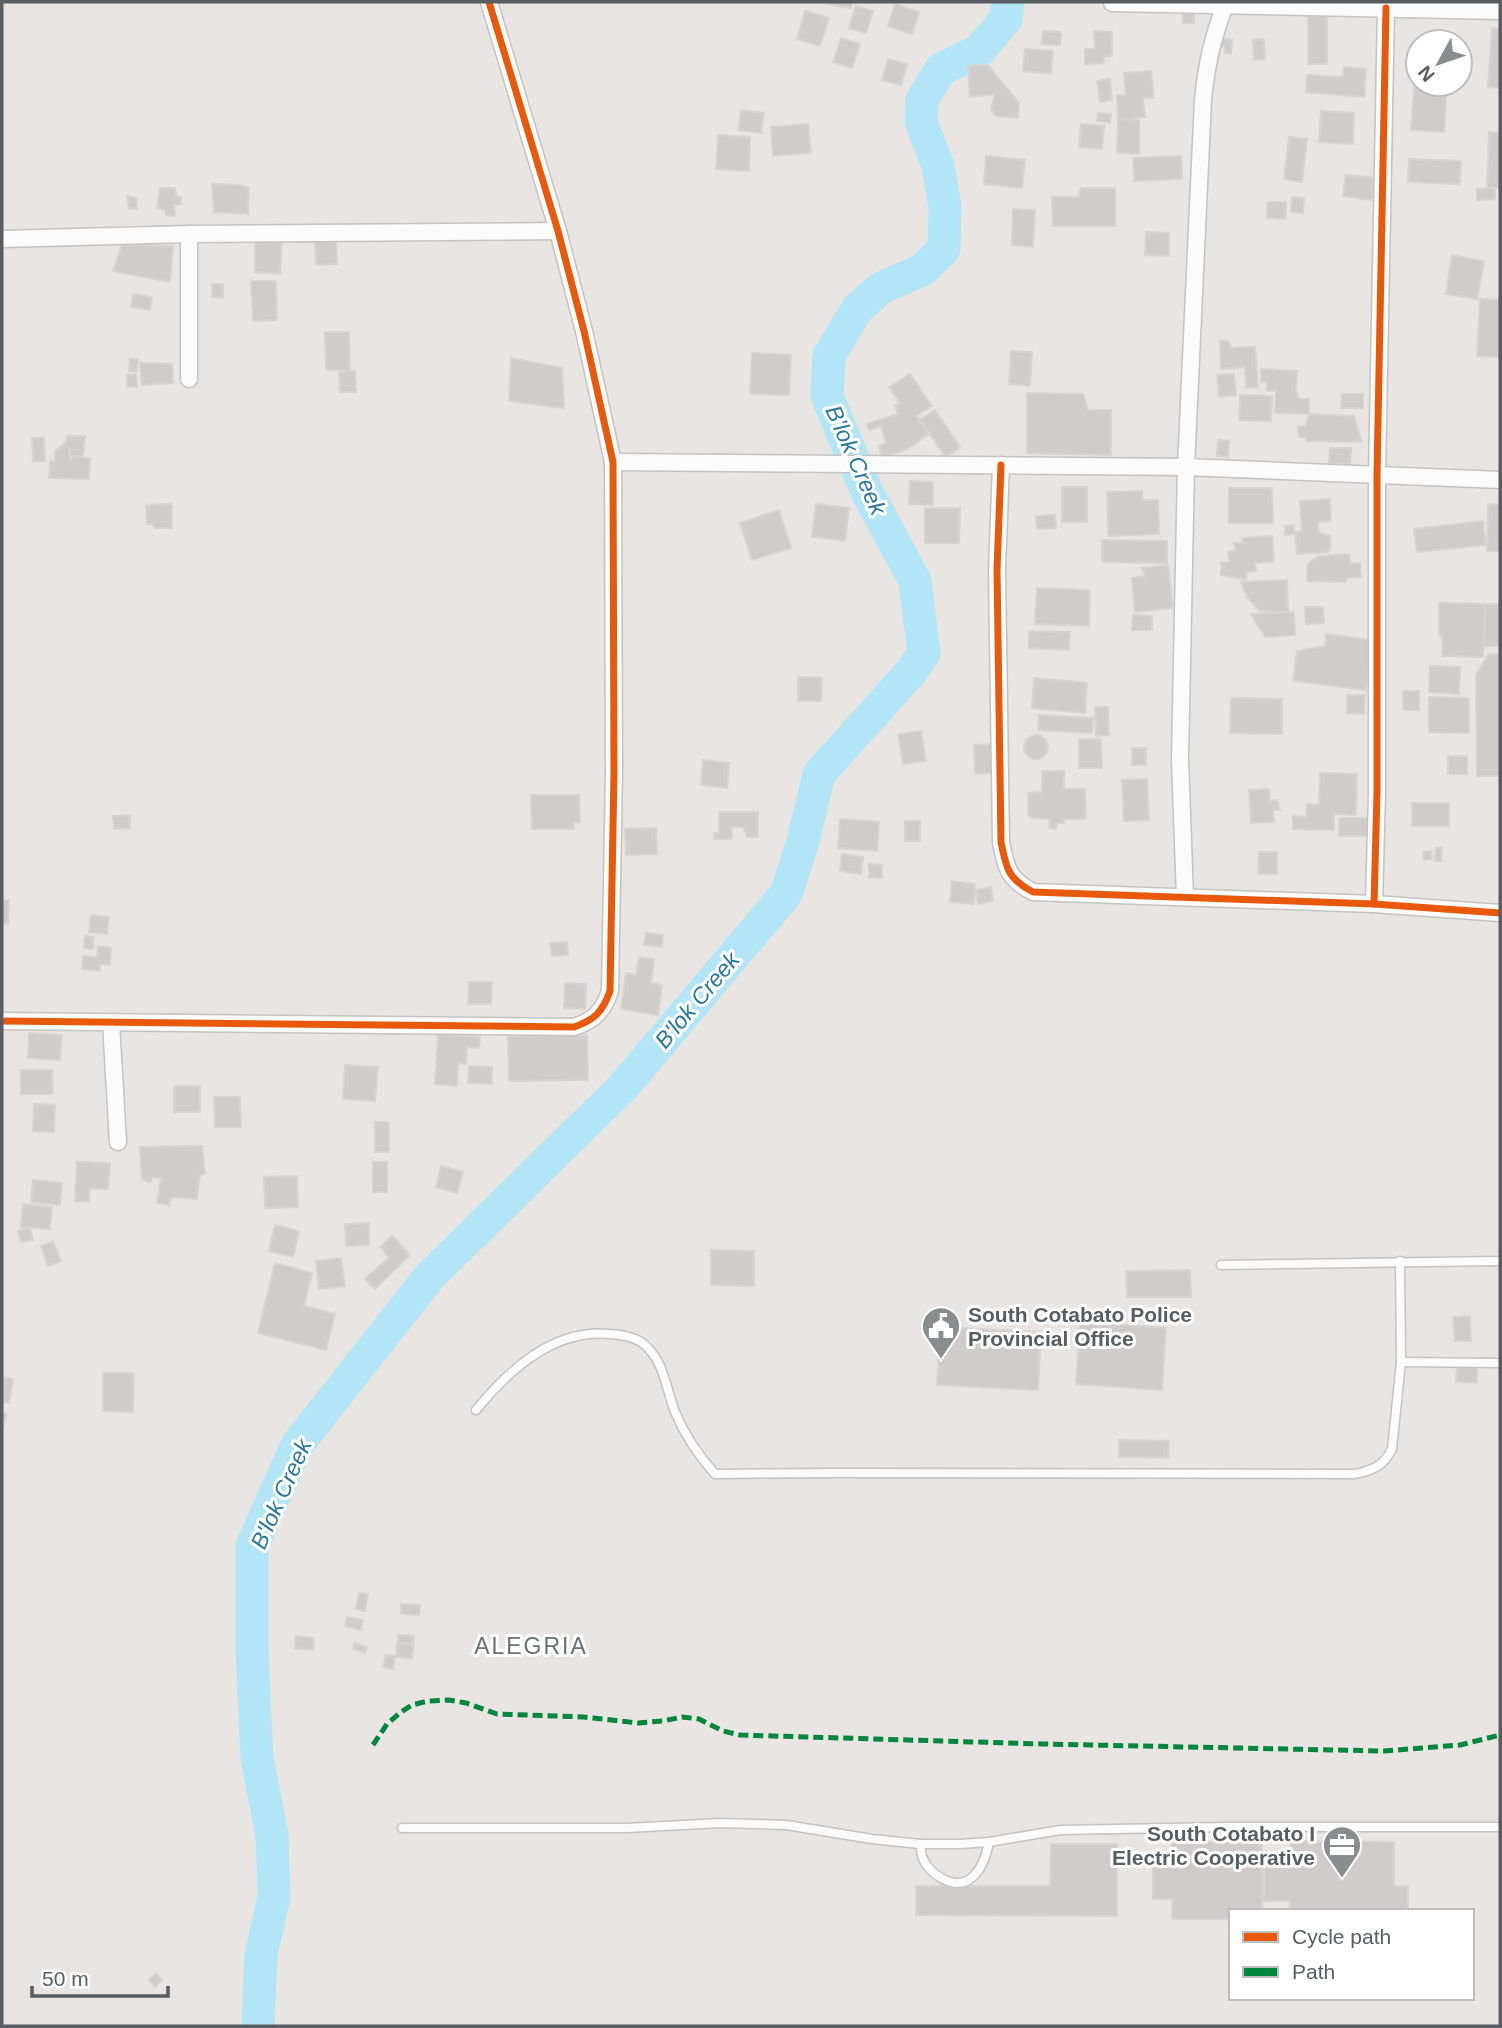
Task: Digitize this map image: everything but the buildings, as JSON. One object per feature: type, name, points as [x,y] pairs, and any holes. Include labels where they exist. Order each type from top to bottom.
[{"type":"street","points":[[2,1021],[574,1027],[599,1015],[606,1004],[610,991],[614,773],[613,462],[584,331],[558,231],[489,2]]},
{"type":"street","points":[[1112,3],[1500,11]]},
{"type":"street","points":[[1185,897],[1180,759],[1186,467],[1203,99],[1210,48],[1225,4]]},
{"type":"street","points":[[1374,904],[1377,793],[1377,475],[1386,8]]},
{"type":"street","points":[[2,239],[189,234],[558,231]]},
{"type":"street","points":[[189,234],[189,379]]},
{"type":"street","points":[[613,462],[1186,467],[1500,480]]},
{"type":"street","points":[[1001,465],[997,570],[1001,842],[1006,867],[1014,880],[1033,892],[1374,904],[1500,913]]},
{"type":"street","points":[[111,1023],[118,1142]]},
{"type":"lane","points":[[476,1410],[509,1373],[525,1360],[576,1335],[600,1333],[636,1338],[649,1349],[659,1364],[676,1414],[702,1459],[715,1474],[1368,1472],[1380,1465],[1392,1449],[1401,1362],[1400,1261]]},
{"type":"lane","points":[[1221,1265],[1500,1261]]},
{"type":"lane","points":[[1401,1362],[1500,1363]]},
{"type":"lane","points":[[401,1828],[626,1828],[733,1823],[786,1825],[920,1844],[989,1842],[1060,1830],[1500,1827]]},
{"type":"lane","points":[[920,1844],[927,1867],[953,1883],[966,1881],[975,1873],[985,1861],[989,1842]]},
{"type":"waterway","name":"B'lok Creek","points":[[258,2026],[261,1955],[274,1897],[272,1835],[257,1758],[252,1651],[252,1546],[297,1445],[430,1276],[623,1087],[786,894],[803,841],[819,774],[911,672],[924,653],[915,581],[867,492],[827,396],[829,356],[857,309],[881,288],[922,270],[944,249],[945,207],[938,166],[921,122],[922,100],[941,69],[979,51],[1006,19],[1008,2]]},
{"type":"marked path","points":[[373,1745],[387,1724],[412,1705],[449,1700],[497,1714],[584,1717],[638,1723],[682,1717],[699,1719],[723,1731],[740,1735],[1384,1751],[1460,1745],[1500,1735]]},
{"type":"cycle path","points":[[2,1021],[574,1027],[593,1018],[607,998],[610,991],[614,773],[613,462],[584,331],[558,231],[489,2]]},
{"type":"cycle path","points":[[1374,904],[1377,793],[1377,475],[1386,8]]},
{"type":"cycle path","points":[[1001,465],[997,570],[1001,842],[1007,866],[1018,882],[1033,892],[1374,904],[1500,913]]},
{"type":"place","name":"South Cotabato Police Provincial Office","points":[[941,1360]]},
{"type":"place","name":"South Cotabato I Electric Cooperative","points":[[1342,1879]]},
{"type":"district","name":"ALEGRIA","points":[[531,1646]]}]
